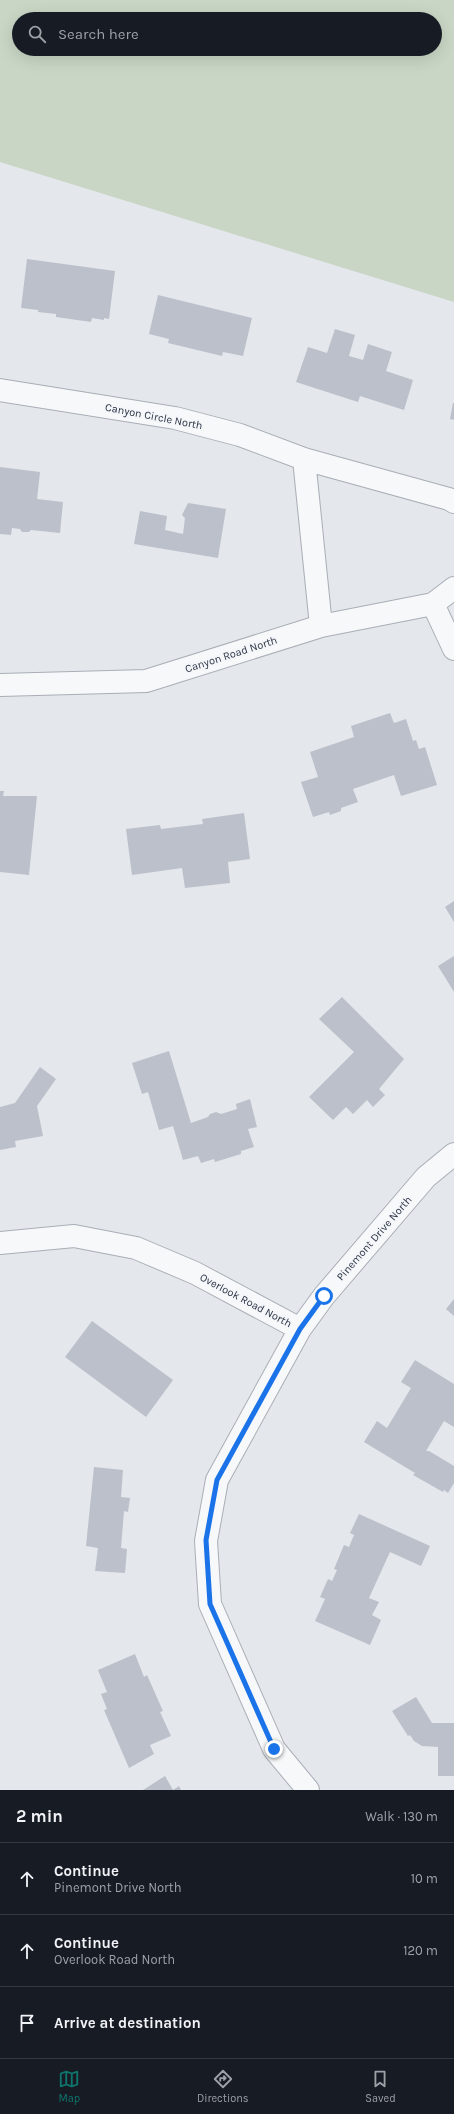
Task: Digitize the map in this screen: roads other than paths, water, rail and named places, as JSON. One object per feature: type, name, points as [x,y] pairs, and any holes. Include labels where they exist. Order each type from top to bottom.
[{"type":"street","name":"Canyon Circle North","points":[[0,390],[175,418],[240,435],[304,459],[449,499],[454,502]]},
{"type":"street","points":[[304,459],[321,626]]},
{"type":"street","name":"Canyon Road North","points":[[0,685],[146,681],[321,626],[432,604],[454,588]]},
{"type":"street","points":[[432,604],[454,649]]},
{"type":"street","name":"Pinemont Drive North","points":[[300,1329],[324,1296],[426,1177],[454,1154]]},
{"type":"street","name":"Overlook Road North","points":[[0,1243],[74,1236],[136,1248],[195,1273],[300,1329],[217,1480],[206,1540],[210,1604],[274,1749],[308,1790]]}]
